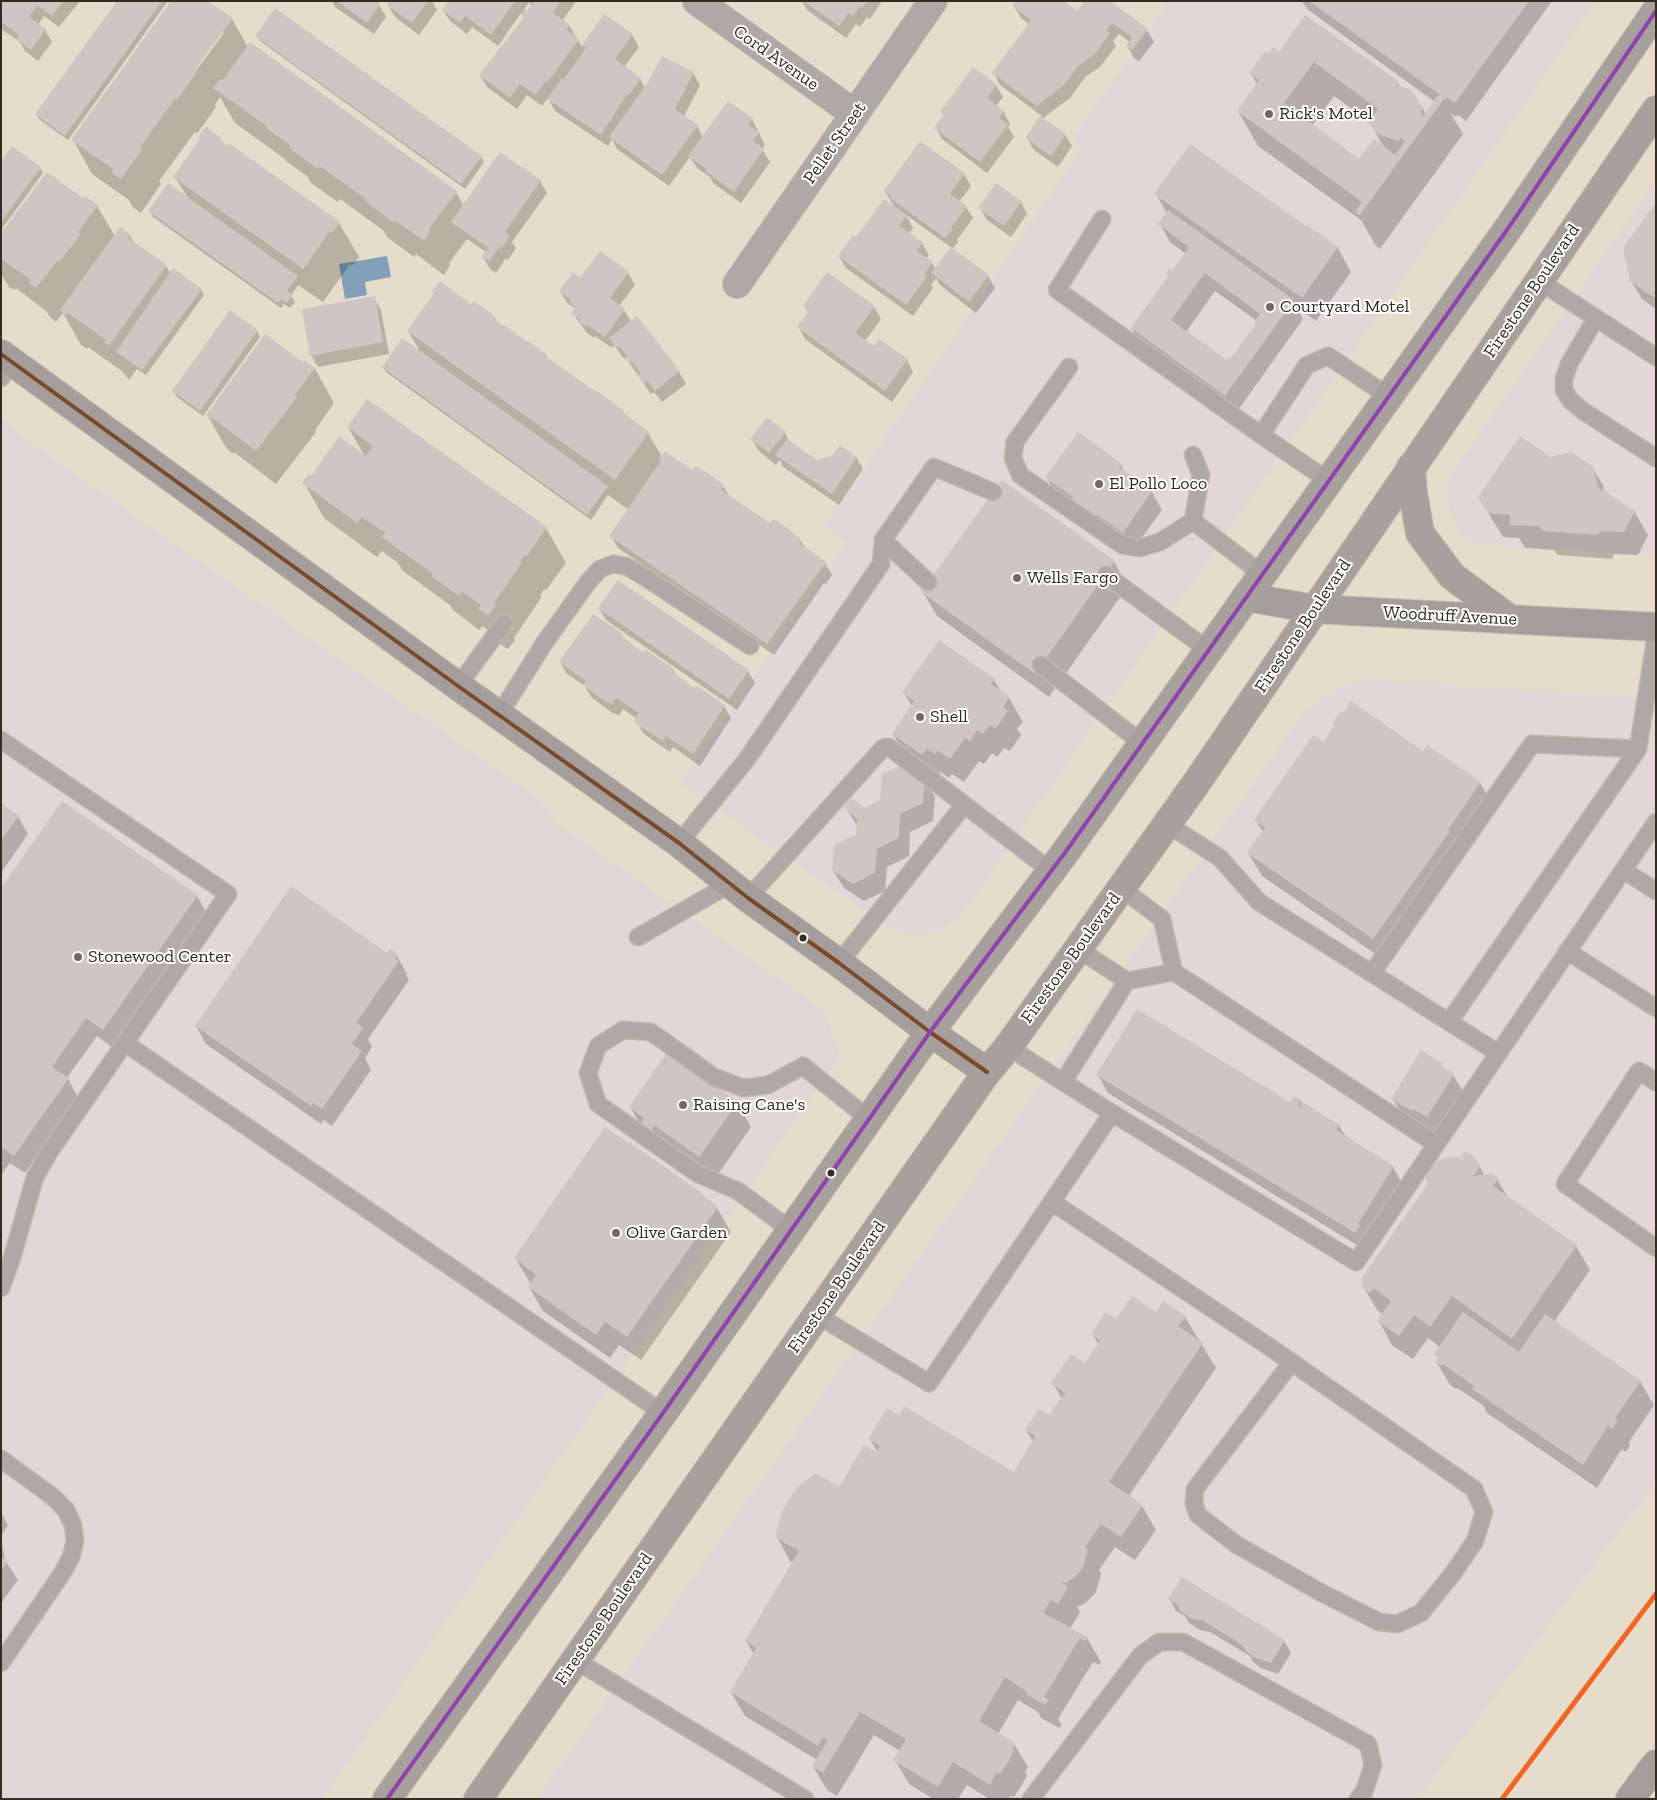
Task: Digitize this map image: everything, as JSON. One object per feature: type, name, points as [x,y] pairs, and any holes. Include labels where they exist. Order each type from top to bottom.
[{"type":"main road","points":[[388,1799],[792,1231],[930,1032],[1050,871],[1509,227],[1656,11]]},
{"type":"main road","name":"Firestone Boulevard","points":[[478,1799],[987,1072],[1008,1047],[1197,782],[1656,110]]},
{"type":"main road","points":[[1411,467],[1413,493],[1420,533],[1452,576],[1510,619]]},
{"type":"street","name":"Cord Avenue","points":[[697,1],[855,114]]},
{"type":"street","name":"Pellet Street","points":[[737,284],[933,1]]},
{"type":"street","points":[[5,365],[679,843],[739,891],[987,1072]]},
{"type":"street","name":"Woodruff Avenue","points":[[1246,597],[1314,610],[1656,627]]},
{"type":"street","points":[[1630,1799],[1656,1764]]},
{"type":"lane","points":[[1102,219],[1057,290],[1261,435],[1329,480]]},
{"type":"lane","points":[[1539,281],[1656,357]]},
{"type":"lane","points":[[1596,318],[1569,364],[1564,379],[1564,390],[1570,400],[1583,411],[1656,458]]},
{"type":"lane","points":[[1261,435],[1307,366],[1328,356],[1388,396]]},
{"type":"lane","points":[[1069,367],[1014,442],[1013,458],[1020,475],[1122,545],[1140,548],[1160,542],[1193,521],[1201,475],[1193,455]]},
{"type":"lane","points":[[679,843],[747,759],[881,564],[884,540],[934,467],[993,492]]},
{"type":"lane","points":[[1193,521],[1262,574]]},
{"type":"lane","points":[[884,540],[928,582]]},
{"type":"lane","points":[[499,715],[545,642],[588,582],[600,569],[613,564],[626,566],[644,576],[750,646]]},
{"type":"lane","points":[[1106,574],[1208,650]]},
{"type":"lane","points":[[458,686],[504,622]]},
{"type":"lane","points":[[1449,1022],[1638,749],[1656,635]]},
{"type":"lane","points":[[1041,665],[1142,742]]},
{"type":"lane","points":[[1,740],[228,894],[50,1150],[35,1177],[12,1258],[1,1288]]},
{"type":"lane","points":[[1372,973],[1532,744],[1638,749]]},
{"type":"lane","points":[[638,937],[739,891],[883,748],[889,747],[1050,871]]},
{"type":"lane","points":[[839,963],[964,805]]},
{"type":"lane","points":[[1008,1047],[1356,1262],[1656,822]]},
{"type":"lane","points":[[1167,824],[1220,858],[1260,902],[1498,1053]]},
{"type":"lane","points":[[1623,870],[1656,891]]},
{"type":"lane","points":[[1121,888],[1162,919],[1174,972],[1436,1144]]},
{"type":"lane","points":[[1078,949],[1126,982]]},
{"type":"lane","points":[[1567,951],[1656,1008]]},
{"type":"lane","points":[[1063,1082],[1126,982],[1174,972]]},
{"type":"lane","points":[[792,1231],[738,1191],[698,1174],[598,1104],[588,1073],[598,1046],[623,1030],[650,1032],[714,1077],[743,1088],[768,1085],[803,1066],[869,1118]]},
{"type":"lane","points":[[125,1043],[663,1413]]},
{"type":"lane","points":[[1656,1082],[1640,1072],[1564,1184],[1656,1248]]},
{"type":"lane","points":[[817,1315],[929,1383],[1112,1112]]},
{"type":"lane","points":[[1052,1202],[1274,1350],[1474,1489],[1484,1512],[1475,1541],[1454,1572],[1421,1613],[1397,1624],[1379,1622],[1320,1592],[1237,1545],[1198,1515],[1194,1504],[1195,1489],[1291,1362]]},
{"type":"lane","points":[[1,1459],[53,1497],[66,1510],[74,1525],[75,1541],[71,1557],[63,1572],[1,1663]]},
{"type":"lane","points":[[1031,1799],[1140,1656],[1159,1642],[1183,1642],[1368,1744],[1373,1765],[1364,1792],[1358,1799]]},
{"type":"lane","points":[[575,1660],[805,1799]]},
{"type":"shaded area","points":[[1169,1],[1596,1],[958,920],[949,921],[944,929],[927,932],[910,933],[894,929],[878,920],[680,783],[847,543],[825,527],[1082,148],[1072,140]]},
{"type":"shaded area","points":[[1656,180],[1656,556],[1480,544],[1462,535],[1451,513],[1446,493],[1449,478]]},
{"type":"shaded area","points":[[1,418],[29,442],[540,800],[556,823],[823,1010],[840,1056],[322,1799],[1,1799]]},
{"type":"shaded area","points":[[1366,680],[1656,699],[1656,1482],[1417,1799],[537,1799],[1293,728],[1313,704],[1344,686]]},
{"type":"water","points":[[387,256],[391,277],[365,282],[367,295],[345,299],[339,264]]},
{"type":"building","points":[[1,1],[64,1],[52,16],[37,5],[29,17],[46,29],[31,50],[16,39],[19,35],[1,22]]},
{"type":"building","points":[[117,1],[162,1],[65,136],[35,114]]},
{"type":"building","points":[[171,1],[207,1],[233,18],[195,70],[197,72],[177,100],[175,99],[140,147],[142,149],[121,179],[111,172],[113,169],[71,140]]},
{"type":"building","points":[[337,1],[376,1],[380,4],[367,23]]},
{"type":"building","points":[[389,1],[428,1],[412,23],[387,5]]},
{"type":"building","points":[[448,1],[515,1],[491,35],[465,16],[460,23],[442,10]]},
{"type":"building","points":[[531,1],[561,1],[553,13],[570,25],[566,29],[579,39],[548,82],[546,81],[535,95],[520,84],[510,98],[479,75],[524,17],[521,15],[533,3]]},
{"type":"building","points":[[803,1],[867,1],[862,8],[860,6],[853,16],[849,13],[839,26]]},
{"type":"building","points":[[1016,1],[1064,1],[1077,11],[1084,1],[1110,1],[1148,29],[1132,50],[1126,46],[1132,37],[1112,23],[1106,30],[1110,33],[1094,55],[1079,65],[1064,85],[1037,106],[992,73],[1031,20],[1012,6]]},
{"type":"building","points":[[1309,1],[1529,1],[1455,103],[1447,98],[1444,99],[1360,215],[1355,212],[1362,202],[1237,111],[1259,80],[1249,73],[1266,50],[1269,53],[1273,47],[1279,52],[1305,15],[1398,81],[1396,85],[1410,89],[1423,107],[1421,110],[1422,117],[1439,94]],"holes":[[[1314,62],[1378,109],[1368,123],[1378,134],[1398,141],[1401,138],[1405,141],[1395,155],[1374,139],[1359,159],[1284,103]]]},
{"type":"building","points":[[275,8],[482,156],[461,184],[255,36]]},
{"type":"building","points":[[604,14],[633,34],[615,59],[641,78],[629,95],[627,94],[601,135],[547,99],[586,48],[582,45]]},
{"type":"building","points":[[250,42],[457,191],[429,229],[431,230],[424,241],[396,221],[394,223],[366,202],[367,200],[320,166],[318,169],[289,148],[291,146],[266,128],[267,126],[213,88],[220,79],[223,80]]},
{"type":"building","points":[[662,56],[694,72],[675,109],[698,125],[662,175],[609,137],[648,82]]},
{"type":"building","points":[[973,67],[997,84],[987,98],[1004,111],[999,118],[1008,125],[980,162],[934,128],[944,114],[940,112]]},
{"type":"building","points":[[728,101],[753,118],[748,125],[759,132],[753,141],[764,149],[734,192],[688,156]]},
{"type":"building","points":[[1040,116],[1066,134],[1051,156],[1025,138]]},
{"type":"building","points":[[206,126],[228,146],[230,144],[340,222],[332,233],[330,231],[303,269],[173,177],[200,139],[198,137]]},
{"type":"building","points":[[920,141],[965,173],[950,194],[967,206],[945,238],[890,198],[891,196],[884,191]]},
{"type":"building","points":[[1190,144],[1338,247],[1302,298],[1154,194]]},
{"type":"building","points":[[12,146],[41,167],[1,222],[1,161]]},
{"type":"building","points":[[500,152],[541,180],[505,232],[510,236],[489,261],[482,257],[488,248],[451,222]]},
{"type":"building","points":[[47,172],[83,198],[85,196],[98,205],[78,232],[81,234],[36,288],[29,283],[31,280],[1,259],[1,233]]},
{"type":"building","points":[[168,183],[298,276],[287,291],[292,295],[287,303],[281,299],[278,303],[148,211]]},
{"type":"building","points":[[996,183],[1022,201],[1004,226],[978,208]]},
{"type":"building","points":[[884,199],[907,215],[899,226],[923,242],[917,251],[933,262],[924,274],[927,276],[906,305],[838,256],[853,235],[856,237]]},
{"type":"building","points":[[1656,202],[1656,299],[1630,281],[1623,248]]},
{"type":"building","name":"Courtyard Motel","points":[[1168,210],[1294,300],[1225,396],[1131,328],[1168,276],[1166,274],[1169,269],[1172,271],[1189,247],[1158,224]],"holes":[[[1205,273],[1260,314],[1254,322],[1256,324],[1231,358],[1229,356],[1227,360],[1171,320]]]},
{"type":"building","points":[[120,227],[130,234],[128,238],[167,265],[109,346],[104,342],[106,340],[68,313],[67,316],[60,310]]},
{"type":"building","points":[[951,247],[989,275],[969,302],[931,273]]},
{"type":"building","points":[[600,251],[629,272],[610,298],[625,309],[605,337],[588,325],[587,327],[579,322],[580,319],[571,313],[575,307],[570,303],[571,300],[559,291],[573,272],[580,277]]},
{"type":"building","points":[[173,268],[202,289],[142,370],[116,352]]},
{"type":"building","points":[[827,272],[875,306],[855,333],[874,346],[879,339],[908,359],[885,391],[797,327],[809,310],[803,306]]},
{"type":"building","points":[[440,281],[471,304],[474,301],[495,316],[494,319],[547,354],[545,356],[596,390],[649,432],[615,480],[407,331],[434,293],[432,291]]},
{"type":"building","points":[[375,296],[383,342],[310,356],[302,309]]},
{"type":"building","points":[[230,310],[258,330],[200,411],[172,391]]},
{"type":"building","points":[[637,316],[680,371],[655,391],[647,381],[644,383],[637,375],[641,373],[632,361],[629,364],[625,358],[627,356],[609,338]]},
{"type":"building","points":[[265,334],[303,362],[305,360],[315,368],[295,395],[297,397],[256,451],[206,415]]},
{"type":"building","points":[[402,338],[608,486],[587,515],[382,367]]},
{"type":"building","points":[[367,399],[547,527],[526,557],[524,555],[520,562],[522,563],[494,603],[496,605],[488,616],[478,609],[481,605],[462,592],[459,596],[431,576],[433,574],[382,537],[385,532],[383,530],[362,517],[357,523],[302,483],[309,474],[311,476],[339,436],[366,456],[373,446],[347,427]]},
{"type":"building","points":[[767,417],[786,432],[769,453],[750,439]]},
{"type":"building","name":"El Pollo Loco","points":[[1078,432],[1121,463],[1119,467],[1152,491],[1123,533],[1097,515],[1095,517],[1071,501],[1073,497],[1045,478]]},
{"type":"building","points":[[1520,436],[1551,457],[1571,452],[1593,466],[1598,487],[1635,511],[1624,532],[1601,531],[1598,535],[1543,531],[1539,526],[1510,525],[1510,515],[1488,513],[1478,497]]},
{"type":"building","points":[[787,439],[817,460],[832,456],[840,445],[857,457],[832,494],[775,455]]},
{"type":"building","points":[[665,451],[692,470],[695,466],[706,472],[724,485],[721,490],[770,523],[773,519],[777,520],[801,539],[799,543],[826,562],[767,644],[609,536],[660,462],[658,461]]},
{"type":"building","name":"Wells Fargo","points":[[1002,480],[1115,561],[1035,674],[921,592]]},
{"type":"building","points":[[618,580],[749,670],[729,699],[598,608]]},
{"type":"building","points":[[593,614],[622,633],[621,636],[643,652],[645,649],[674,669],[672,672],[695,688],[697,686],[725,705],[693,754],[666,736],[663,741],[638,725],[634,721],[639,713],[616,698],[612,705],[607,703],[583,685],[586,681],[559,662]]},
{"type":"building","points":[[939,640],[995,679],[991,684],[1010,697],[1003,707],[1008,711],[996,728],[990,725],[983,734],[978,730],[970,741],[965,738],[950,759],[938,751],[935,754],[927,749],[922,755],[892,734],[914,701],[902,692]]},
{"type":"building","points":[[1351,701],[1423,751],[1427,745],[1481,782],[1448,830],[1450,831],[1373,939],[1247,853],[1265,827],[1254,820],[1313,735],[1323,742],[1334,726],[1332,724],[1340,712],[1343,713]]},
{"type":"building","name":"Shell","points":[[905,764],[925,778],[923,803],[900,814],[899,838],[877,849],[875,873],[853,884],[832,870],[834,845],[856,835],[857,819],[844,807],[852,798],[864,808],[880,800],[882,774]]},
{"type":"building","name":"Stonewood Center","points":[[62,801],[198,895],[103,1030],[86,1018],[52,1067],[69,1078],[14,1156],[1,1147],[1,888]]},
{"type":"building","points":[[1,803],[19,816],[1,840]]},
{"type":"building","points":[[291,886],[387,953],[390,949],[398,955],[395,958],[399,961],[356,1023],[363,1028],[352,1044],[362,1051],[322,1109],[313,1103],[311,1106],[195,1026]]},
{"type":"building","points":[[1137,1009],[1290,1102],[1294,1096],[1301,1100],[1297,1106],[1299,1107],[1302,1102],[1339,1125],[1336,1130],[1394,1166],[1358,1224],[1360,1225],[1355,1233],[1096,1075]]},
{"type":"building","points":[[1421,1050],[1442,1063],[1440,1065],[1454,1074],[1427,1117],[1391,1099]]},
{"type":"building","name":"Raising Cane's","points":[[667,1052],[738,1102],[699,1157],[655,1126],[650,1132],[639,1125],[644,1118],[629,1107]]},
{"type":"building","name":"Olive Garden","points":[[605,1127],[702,1193],[718,1207],[627,1337],[605,1322],[596,1335],[528,1287],[536,1275],[514,1258]]},
{"type":"building","points":[[1465,1152],[1471,1154],[1479,1163],[1479,1169],[1473,1176],[1492,1173],[1498,1178],[1493,1186],[1577,1245],[1512,1339],[1452,1296],[1430,1327],[1414,1315],[1399,1336],[1377,1321],[1391,1301],[1373,1288],[1370,1293],[1361,1286],[1364,1281],[1361,1279],[1427,1185],[1426,1177],[1431,1167],[1439,1160],[1450,1157],[1459,1157],[1464,1160],[1462,1154]]},
{"type":"building","points":[[1132,1296],[1156,1312],[1163,1301],[1186,1316],[1178,1326],[1203,1343],[1109,1482],[1143,1505],[1121,1537],[1101,1524],[1085,1547],[1088,1549],[1083,1568],[1075,1577],[1066,1583],[1062,1583],[1068,1587],[1058,1604],[1051,1600],[1043,1613],[1088,1637],[1085,1641],[1080,1638],[1044,1697],[1049,1700],[1045,1705],[1026,1694],[1027,1692],[1005,1677],[979,1721],[1015,1743],[1009,1761],[1000,1774],[996,1773],[990,1785],[953,1762],[938,1787],[893,1760],[906,1739],[860,1712],[823,1773],[812,1766],[828,1740],[823,1737],[818,1746],[730,1692],[756,1648],[745,1641],[799,1551],[775,1537],[781,1514],[789,1499],[798,1487],[815,1473],[839,1487],[864,1445],[876,1452],[880,1446],[868,1439],[887,1408],[899,1415],[904,1406],[1014,1472],[1035,1436],[1025,1430],[1039,1409],[1049,1415],[1065,1393],[1051,1383],[1071,1354],[1085,1363],[1100,1341],[1091,1334],[1106,1312],[1116,1319]]},
{"type":"building","points":[[1463,1312],[1519,1352],[1545,1314],[1641,1381],[1615,1418],[1618,1420],[1612,1429],[1608,1426],[1583,1465],[1472,1389],[1474,1386],[1443,1364],[1442,1366],[1435,1361],[1438,1357],[1434,1354]]},
{"type":"building","points":[[1,1556],[8,1561],[1,1571]]},
{"type":"building","points":[[1182,1577],[1285,1640],[1271,1663],[1253,1657],[1242,1645],[1202,1620],[1192,1619],[1180,1611],[1178,1605],[1168,1599]]},
{"type":"transit line","points":[[387,1799],[663,1413],[930,1032],[1064,854],[1509,227],[1656,11]]},
{"type":"transit line","points":[[1,354],[458,686],[679,843],[748,898],[987,1072]]},
{"type":"transit line","points":[[1502,1799],[1656,1594]]},
{"type":"place","name":"Rick's Motel","points":[[1269,114]]},
{"type":"place","name":"Courtyard Motel","points":[[1270,307]]},
{"type":"place","name":"El Pollo Loco","points":[[1099,484]]},
{"type":"place","name":"Wells Fargo","points":[[1017,578]]},
{"type":"place","name":"Shell","points":[[920,717]]},
{"type":"place","name":"Stonewood Center","points":[[78,957]]},
{"type":"place","name":"Raising Cane's","points":[[683,1105]]},
{"type":"place","name":"Olive Garden","points":[[616,1233]]}]
